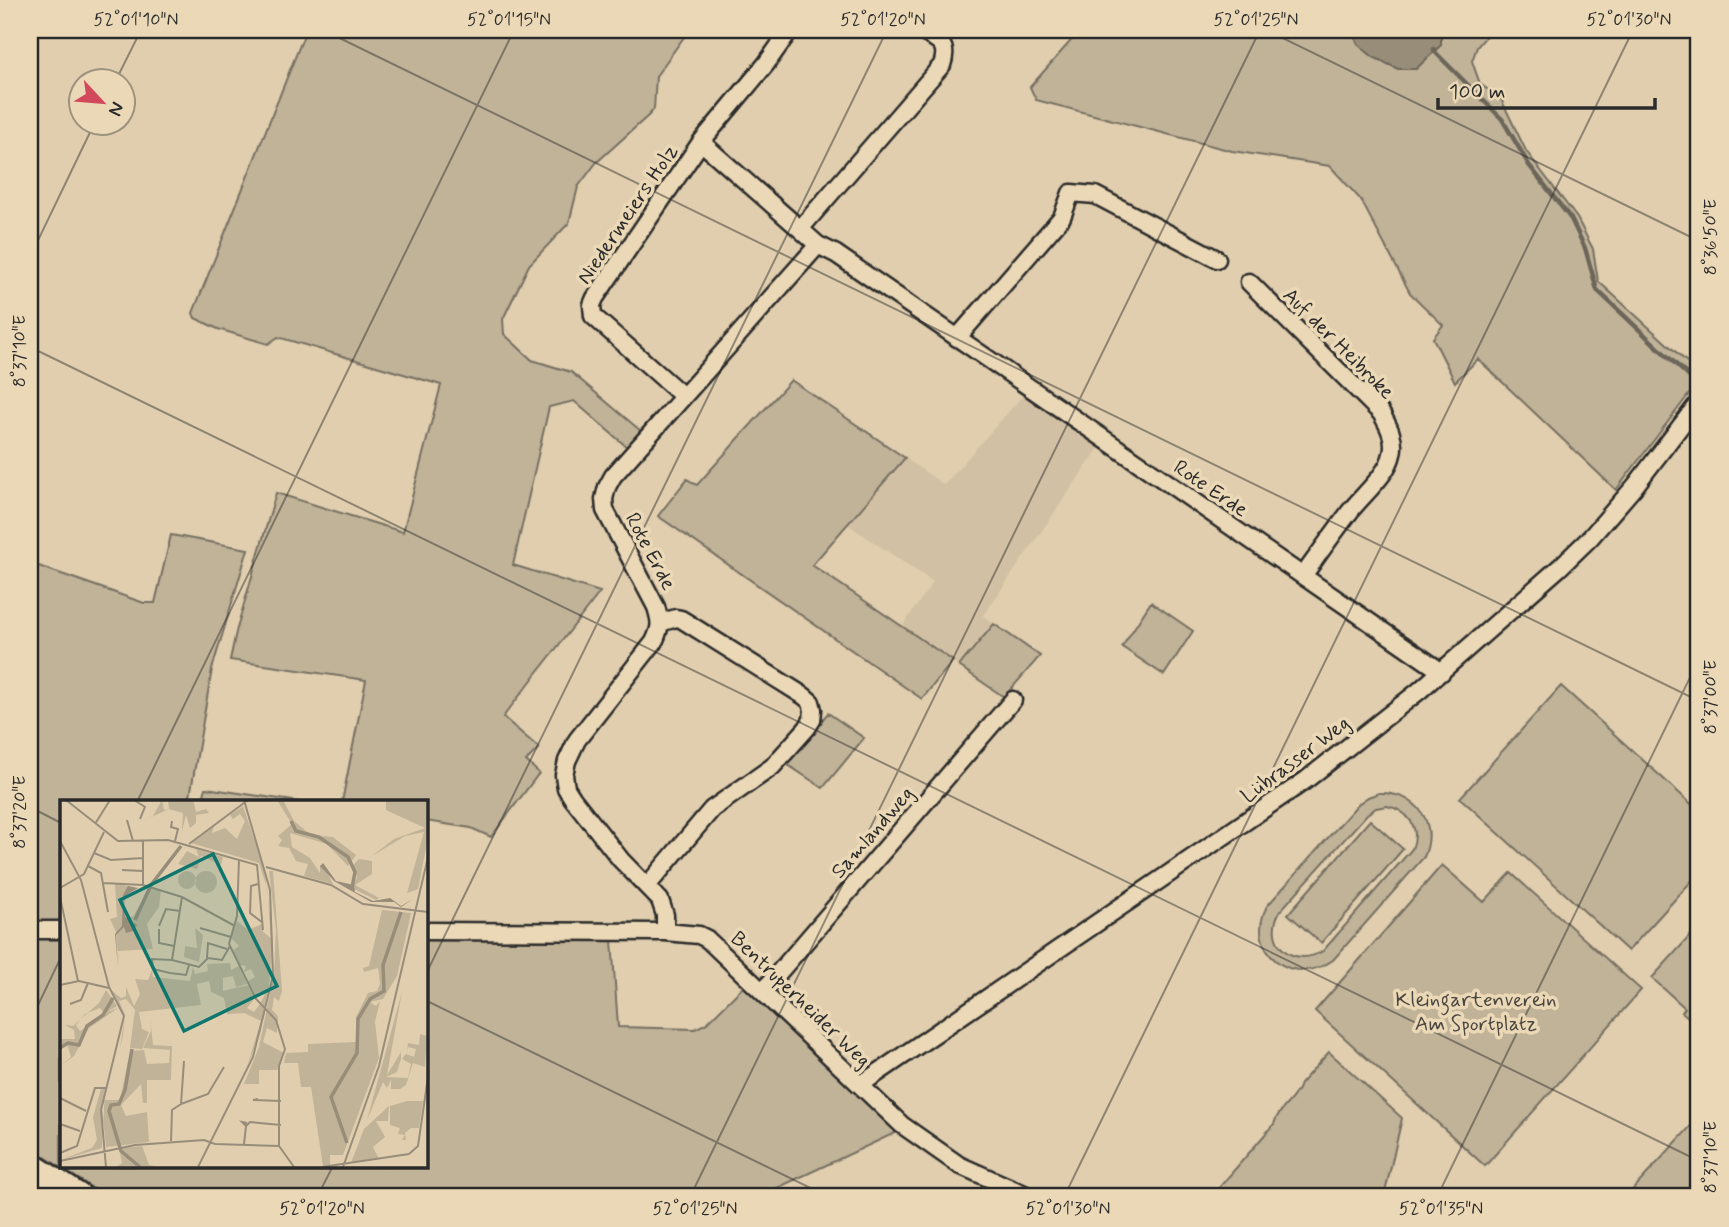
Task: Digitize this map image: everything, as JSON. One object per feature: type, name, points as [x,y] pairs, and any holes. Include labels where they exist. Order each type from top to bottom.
[{"type":"main road","points":[[30,1164],[81,1197]]},
{"type":"street","name":"Niedermeiers Holz","points":[[683,397],[596,319],[592,311],[595,298],[701,142],[766,64],[790,30]]},
{"type":"street","points":[[800,229],[942,65],[946,51],[943,45],[939,40],[918,30]]},
{"type":"street","name":"Niedermeiers Holz","points":[[701,142],[800,229]]},
{"type":"street","points":[[957,338],[1062,217],[1071,193],[1095,195],[1217,259]]},
{"type":"street","name":"Rote Erde","points":[[800,229],[818,245],[836,254],[1442,672]]},
{"type":"street","name":"Rote Erde","points":[[666,932],[664,908],[657,895],[621,860],[573,799],[566,788],[564,775],[566,761],[577,740],[659,632],[656,607],[606,510],[604,499],[613,476],[818,245]]},
{"type":"street","name":"Auf der Heibroke","points":[[1248,282],[1381,413],[1392,436],[1393,451],[1388,466],[1349,512],[1303,576]]},
{"type":"street","name":"Lübrasser Weg","points":[[860,1085],[1306,780],[1442,672],[1590,538],[1635,486],[1698,403]]},
{"type":"street","points":[[648,886],[712,809],[772,767],[807,728],[813,710],[811,702],[804,696],[681,619],[660,623]]},
{"type":"street","name":"Samlandweg","points":[[763,991],[1013,700]]},
{"type":"street","points":[[30,930],[60,930]]},
{"type":"street","name":"Bentruperheider Weg","points":[[427,931],[666,932],[699,935],[708,939],[902,1125],[950,1159],[1031,1197]]},
{"type":"shaded area","points":[[1350,30],[1447,30],[1441,38],[1441,45],[1416,69],[1398,69],[1373,57],[1359,45]]},
{"type":"shaded area","points":[[1025,393],[1101,445],[983,616],[994,624],[959,666],[902,627],[933,582],[847,524],[905,458],[944,485]]},
{"type":"green space","points":[[306,30],[689,30],[656,76],[654,109],[596,163],[578,187],[569,223],[529,265],[503,319],[504,334],[532,360],[571,372],[641,431],[627,447],[574,401],[549,407],[513,565],[600,592],[503,717],[539,748],[526,761],[539,773],[491,837],[471,828],[427,821],[427,800],[342,800],[366,680],[230,660],[276,493],[403,532],[441,385],[278,337],[268,344],[218,329],[195,318],[193,313]]},
{"type":"green space","points":[[1079,30],[1491,30],[1477,47],[1472,61],[1480,84],[1501,99],[1526,151],[1577,218],[1593,249],[1598,281],[1699,373],[1699,381],[1616,490],[1478,359],[1455,382],[1433,338],[1443,325],[1410,293],[1361,200],[1330,166],[1232,151],[1036,100],[1030,87]]},
{"type":"green space","points":[[791,380],[905,458],[812,565],[953,661],[922,699],[658,516],[687,479],[697,485]]},
{"type":"green space","points":[[171,535],[248,549],[212,669],[189,800],[60,800],[60,921],[30,922],[30,563],[144,603],[155,603]]},
{"type":"green space","points":[[1151,602],[1193,631],[1164,675],[1122,647]]},
{"type":"green space","points":[[994,624],[1040,656],[1004,697],[959,666]]},
{"type":"green space","points":[[1561,686],[1699,811],[1699,873],[1628,951],[1460,798]]},
{"type":"green space","points":[[828,713],[864,738],[823,788],[785,763]]},
{"type":"green space","points":[[206,788],[287,800],[203,800]]},
{"type":"green space","points":[[1379,793],[1392,794],[1404,798],[1421,812],[1428,832],[1424,857],[1333,960],[1317,968],[1288,968],[1276,961],[1267,951],[1262,938],[1262,922],[1267,906],[1358,804]],"holes":[[[1376,808],[1394,808],[1407,816],[1414,827],[1412,849],[1323,951],[1301,957],[1284,950],[1275,933],[1275,923],[1280,911],[1367,814]]]},
{"type":"green space","points":[[1370,820],[1403,849],[1321,943],[1288,914]]},
{"type":"green space","name":"Kleingartenverein Am Sportplatz","points":[[1442,865],[1484,902],[1511,873],[1641,990],[1485,1166],[1315,1011]]},
{"type":"green space","points":[[1699,926],[1699,1026],[1682,1012],[1685,1008],[1652,978]]},
{"type":"green space","points":[[30,938],[60,938],[60,1167],[30,1147],[30,1010],[36,1005],[30,996]]},
{"type":"green space","points":[[427,938],[612,940],[618,1027],[695,1029],[707,1023],[745,985],[897,1132],[758,1197],[106,1197],[62,1168],[427,1168]]},
{"type":"green space","points":[[1329,1052],[1402,1118],[1384,1197],[1211,1197],[1274,1124],[1300,1084]]},
{"type":"green space","points":[[1699,1117],[1699,1197],[1626,1197]]},
{"type":"waterway","points":[[1434,49],[1502,119],[1529,165],[1571,219],[1585,248],[1597,290],[1699,386]]}]
